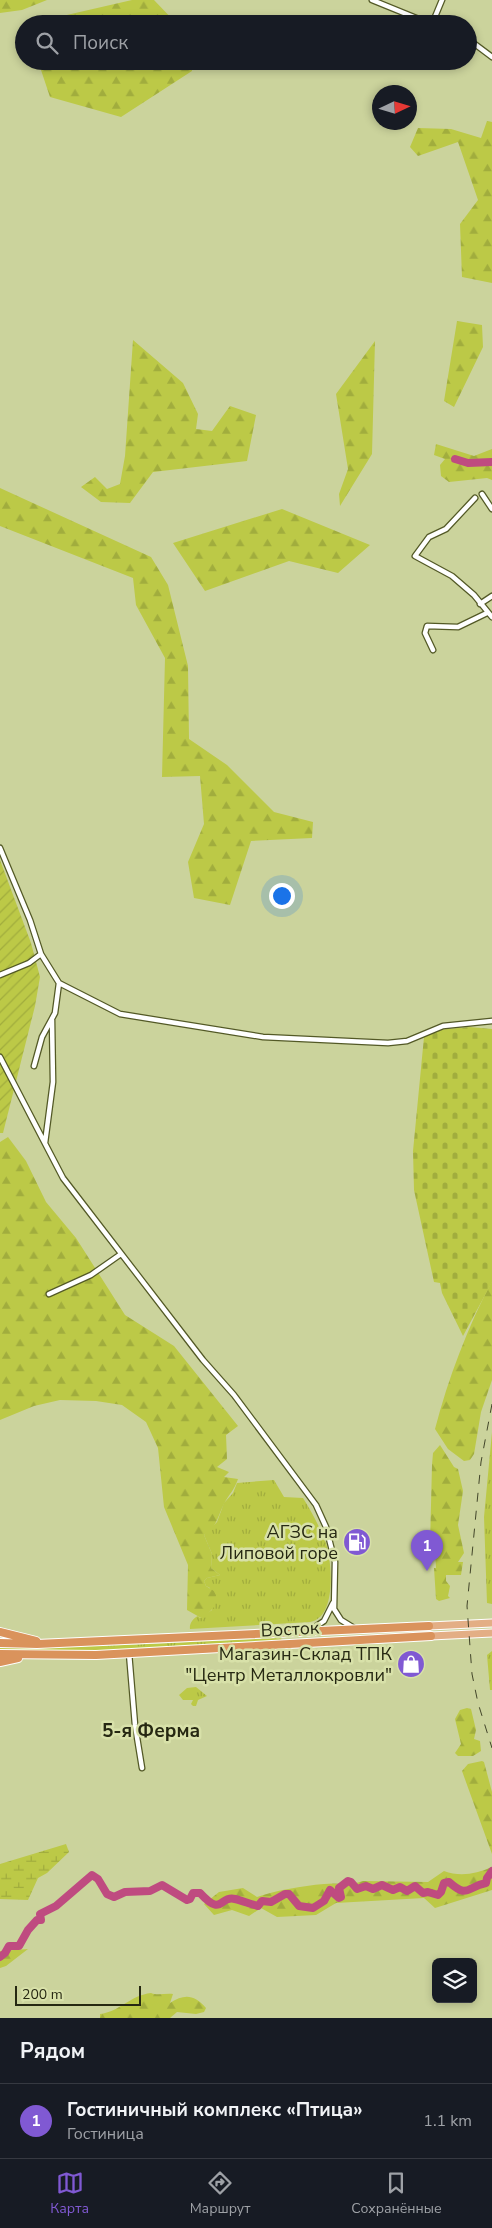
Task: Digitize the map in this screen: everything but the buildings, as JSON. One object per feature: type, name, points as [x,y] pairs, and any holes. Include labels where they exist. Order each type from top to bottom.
[{"type":"highway","name":"Восток","points":[[0,1643],[48,1643],[429,1626]]},
{"type":"highway","points":[[0,1632],[48,1643]]},
{"type":"highway","name":"Восток","points":[[0,1654],[129,1653],[431,1636]]},
{"type":"highway","points":[[0,1662],[40,1655]]},
{"type":"main road","points":[[429,1626],[492,1623]]},
{"type":"main road","points":[[431,1636],[492,1633]]},
{"type":"street","points":[[372,0],[410,15]]},
{"type":"street","points":[[436,15],[442,0]]},
{"type":"street","points":[[477,46],[492,58]]},
{"type":"street","points":[[482,494],[492,509]]},
{"type":"street","points":[[475,498],[446,529],[429,536],[415,556],[452,576],[474,595],[492,617]]},
{"type":"street","points":[[480,604],[492,596]]},
{"type":"street","points":[[433,650],[424,633],[427,626],[458,627],[487,613]]},
{"type":"street","points":[[0,848],[30,920],[41,954],[59,983],[120,1014],[263,1036],[288,1037],[312,1041],[388,1043],[407,1040],[443,1026],[492,1021]]},
{"type":"street","points":[[0,975],[29,963],[41,954]]},
{"type":"street","points":[[44,1144],[52,1082],[52,1020],[59,983]]},
{"type":"street","points":[[34,1066],[42,1036],[52,1020]]},
{"type":"street","points":[[0,1057],[63,1178],[204,1360],[239,1402],[316,1505],[326,1527],[335,1562],[334,1609],[341,1620],[357,1629]]},
{"type":"street","points":[[49,1294],[91,1275],[121,1254]]},
{"type":"street","points":[[306,1631],[324,1621],[334,1602]]},
{"type":"street","points":[[129,1653],[135,1725],[142,1768]]},
{"type":"green space","points":[[0,0],[47,0],[22,10],[0,13]]},
{"type":"green space","points":[[132,0],[154,0],[168,15],[67,15]]},
{"type":"green space","points":[[41,70],[192,70],[121,117],[50,97]]},
{"type":"green space","points":[[487,121],[492,122],[492,283],[462,277],[460,224],[478,200],[458,142],[418,156],[410,147],[418,128],[451,129],[481,138]]},
{"type":"green space","points":[[457,321],[482,325],[483,347],[454,407],[444,401]]},
{"type":"green space","points":[[133,340],[183,383],[198,414],[196,429],[212,431],[230,406],[256,415],[247,461],[153,472],[130,503],[101,502],[81,487],[95,477],[107,489],[120,484],[125,456]]},
{"type":"green space","points":[[375,341],[372,454],[340,506],[339,494],[348,469],[336,394]]},
{"type":"green space","points":[[436,444],[474,456],[492,449],[492,480],[487,478],[449,482],[441,476],[440,465],[445,459],[434,455]]},
{"type":"green space","points":[[0,488],[151,557],[168,585],[188,666],[189,739],[227,765],[274,812],[313,822],[312,838],[251,841],[230,905],[194,898],[188,862],[204,824],[200,776],[162,777],[165,658],[136,605],[133,578],[0,526]]},
{"type":"green space","points":[[282,509],[370,545],[338,573],[289,561],[205,591],[173,543]]},
{"type":"green space","points":[[0,860],[31,943],[40,977],[35,1006],[3,1133],[0,1133]]},
{"type":"green space","points":[[469,1027],[492,1029],[492,1282],[463,1336],[442,1293],[440,1283],[434,1282],[414,1190],[413,1151],[424,1037],[438,1030]]},
{"type":"green space","points":[[8,1137],[26,1161],[46,1202],[76,1238],[125,1315],[174,1346],[238,1426],[226,1435],[227,1459],[217,1467],[229,1472],[224,1477],[238,1479],[212,1529],[204,1535],[212,1554],[211,1568],[220,1575],[207,1578],[204,1581],[206,1586],[214,1591],[216,1595],[214,1607],[203,1619],[187,1610],[188,1565],[164,1507],[158,1448],[146,1422],[122,1405],[96,1401],[60,1400],[34,1406],[0,1420],[0,1142]]},
{"type":"green space","points":[[492,1281],[492,1380],[481,1412],[474,1454],[470,1460],[464,1461],[448,1449],[435,1429],[459,1353]]},
{"type":"green space","points":[[492,1432],[492,1604],[487,1603],[484,1517]]},
{"type":"green space","points":[[440,1445],[454,1467],[458,1469],[463,1491],[458,1525],[464,1553],[458,1562],[463,1562],[461,1575],[446,1575],[446,1581],[450,1586],[448,1596],[450,1598],[439,1601],[436,1599],[435,1552],[431,1552],[430,1545],[433,1453]]},
{"type":"green space","points":[[274,1480],[284,1497],[303,1498],[316,1520],[326,1543],[331,1575],[329,1600],[325,1611],[319,1618],[310,1622],[190,1629],[191,1623],[195,1618],[198,1616],[200,1618],[212,1610],[210,1588],[206,1586],[204,1581],[207,1578],[220,1575],[211,1568],[212,1554],[204,1535],[217,1522],[224,1503],[233,1493],[237,1483]]},
{"type":"green space","points":[[282,1639],[279,1641],[117,1651],[0,1650],[0,1647],[105,1646]]},
{"type":"green space","points":[[492,1651],[492,1690],[490,1690],[487,1655]]},
{"type":"green space","points":[[196,1687],[207,1696],[198,1700],[196,1706],[193,1706],[191,1704],[193,1700],[183,1700],[179,1695],[187,1688]]},
{"type":"green space","points":[[471,1709],[476,1730],[474,1739],[480,1741],[481,1751],[473,1756],[458,1756],[455,1753],[461,1744],[455,1719],[460,1710]]},
{"type":"green space","points":[[484,1762],[492,1792],[492,1854],[462,1771],[468,1764]]},
{"type":"green space","points":[[66,1844],[69,1852],[47,1873],[38,1878],[28,1900],[0,1899],[0,1864]]},
{"type":"green space","points":[[492,1867],[492,1890],[435,1908],[424,1898],[336,1903],[316,1915],[277,1917],[261,1908],[249,1916],[232,1910],[214,1915],[204,1904],[219,1892],[243,1888],[257,1897],[307,1886],[363,1881],[428,1882],[444,1871],[468,1874]]},
{"type":"green space","points":[[28,1949],[6,1966],[0,1968],[0,1951]]},
{"type":"green space","points":[[144,1994],[173,1994],[170,2003],[184,1997],[193,1998],[202,2003],[206,2008],[204,2012],[196,2014],[177,2012],[170,2018],[100,2018],[100,2014],[107,2013]]},
{"type":"waterway","points":[[455,459],[468,463],[492,462]]},
{"type":"waterway","points":[[0,1957],[9,1946],[19,1946],[28,1930],[37,1920],[41,1920],[40,1914],[56,1906],[92,1875],[98,1879],[107,1894],[114,1897],[125,1892],[150,1891],[162,1885],[187,1900],[190,1899],[193,1893],[200,1893],[207,1900],[217,1905],[226,1900],[235,1899],[258,1906],[262,1901],[271,1902],[285,1894],[289,1894],[299,1906],[313,1908],[324,1901],[330,1890],[339,1898],[341,1897],[339,1888],[348,1881],[357,1889],[366,1886],[373,1889],[382,1885],[393,1890],[400,1887],[407,1891],[415,1886],[423,1893],[428,1892],[438,1895],[444,1883],[449,1882],[464,1891],[486,1883],[492,1871]]},
{"type":"railway","points":[[492,1404],[481,1462],[467,1606],[472,1674],[478,1703],[492,1748]]},
{"type":"place","name":"АГЗС на Липовой горе","points":[[357,1542]]},
{"type":"place","name":"Гостиничный комплекс «Птица»","points":[[427,1571]]},
{"type":"place","name":"Магазин-Склад ТПК \"Центр Металлокровли\"","points":[[411,1664]]},
{"type":"district","name":"5-я Ферма","points":[[151,1730]]}]
